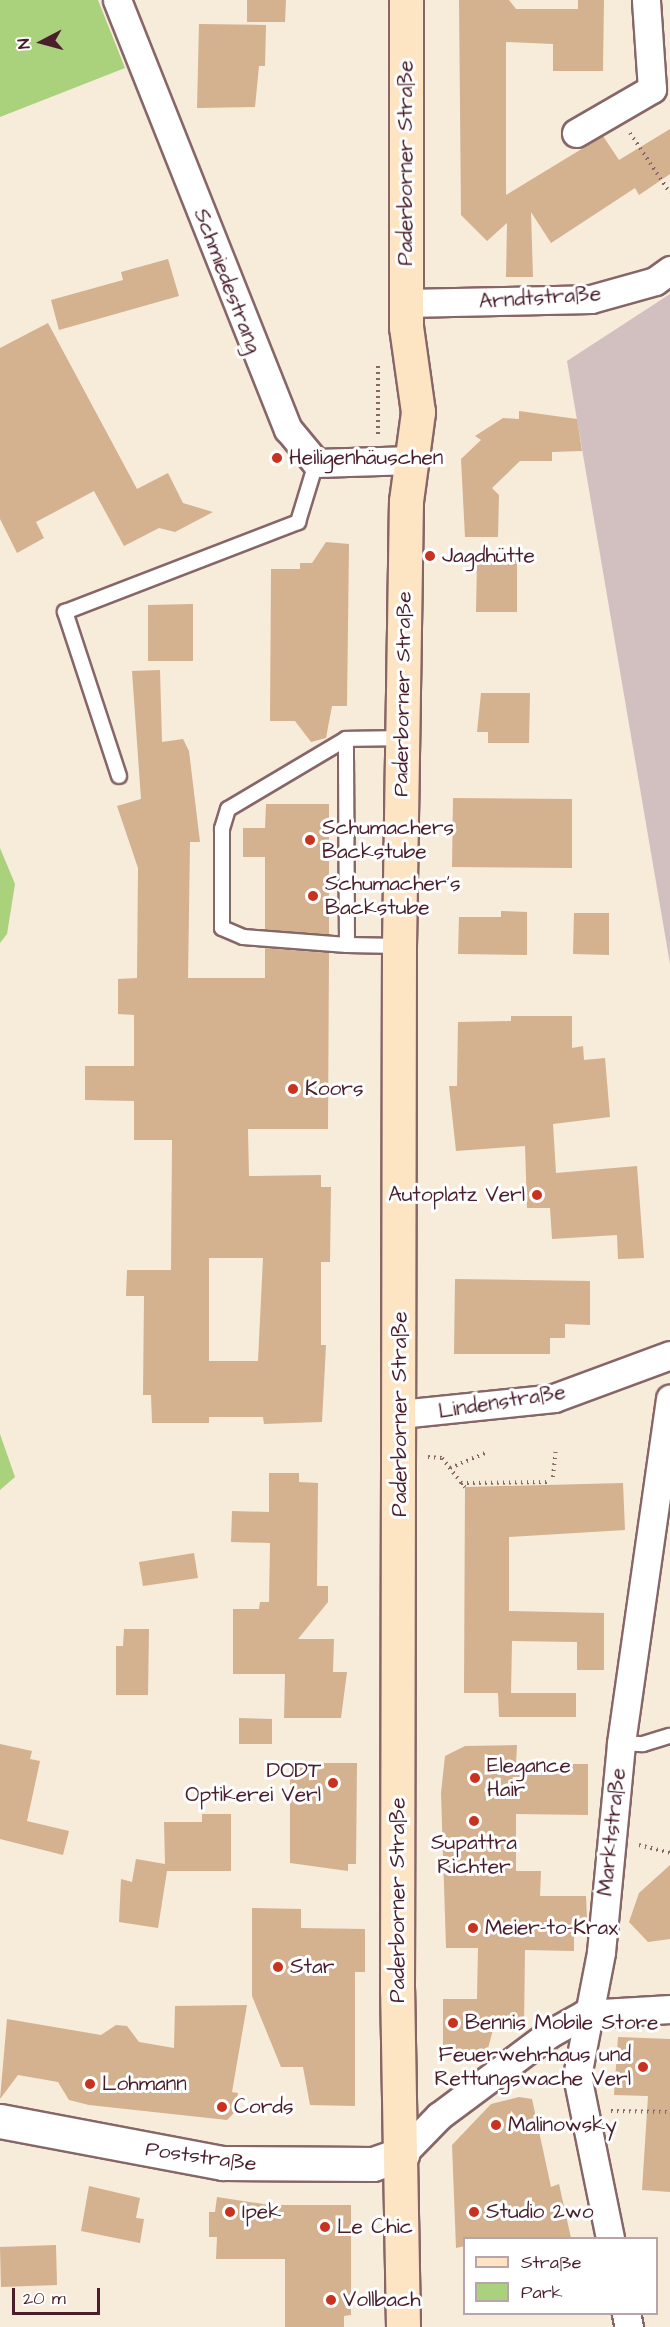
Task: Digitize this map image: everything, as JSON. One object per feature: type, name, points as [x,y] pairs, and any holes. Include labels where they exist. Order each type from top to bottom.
[{"type":"main road","name":"Paderborner Straße","points":[[403,2327],[402,2154],[397,1989],[400,1414],[399,946],[406,460],[417,385],[406,315],[406,0]]},
{"type":"street","name":"Schmiedestrang","points":[[117,0],[268,388],[288,429],[316,463]]},
{"type":"street","points":[[576,133],[652,89],[646,0]]},
{"type":"street","name":"Arndtstraße","points":[[406,315],[591,299],[655,281],[670,270]]},
{"type":"street","points":[[316,463],[406,460]]},
{"type":"street","name":"Lindenstraße","points":[[400,1414],[554,1398],[669,1360]]},
{"type":"street","name":"Marktstraße","points":[[610,2237],[577,2076],[585,2014],[601,1952],[621,1743],[670,1398]]},
{"type":"street","points":[[402,2154],[440,2116],[549,2034],[585,2014],[670,2009]]},
{"type":"street","name":"Poststraße","points":[[0,2121],[223,2163],[373,2164],[402,2154]]},
{"type":"lane","points":[[119,776],[65,612],[297,522],[316,463]]},
{"type":"lane","points":[[399,946],[347,945],[243,937],[222,928],[222,829],[228,809],[346,739],[402,738]]},
{"type":"lane","points":[[346,739],[347,945]]},
{"type":"lane","name":"Marktstraße","points":[[621,1743],[670,1736]]},
{"type":"path","points":[[614,111],[670,193]]},
{"type":"path","points":[[377,423],[378,411],[386,411]]},
{"type":"path","points":[[553,1477],[556,1449]]},
{"type":"path","points":[[450,1468],[485,1453]]},
{"type":"path","points":[[424,1457],[442,1458],[463,1485],[549,1482]]},
{"type":"path","points":[[584,2110],[670,2112]]},
{"type":"shaded area","points":[[670,294],[670,964],[567,361]]},
{"type":"green space","points":[[0,0],[98,0],[125,68],[0,117]]},
{"type":"green space","points":[[0,848],[15,884],[7,934],[0,943]]},
{"type":"green space","points":[[0,1434],[15,1477],[0,1490]]},
{"type":"building","points":[[247,0],[286,0],[285,22],[247,22]]},
{"type":"building","points":[[459,0],[509,0],[516,9],[578,9],[578,0],[604,0],[603,71],[553,71],[553,44],[506,42],[506,195],[603,136],[619,160],[670,129],[670,174],[639,195],[635,188],[551,243],[531,212],[533,277],[506,277],[507,223],[487,241],[461,215]]},
{"type":"building","points":[[199,24],[266,25],[265,66],[259,66],[255,107],[197,108]]},
{"type":"building","points":[[168,259],[179,296],[59,330],[51,300],[123,280],[121,272]]},
{"type":"building","points":[[48,323],[137,489],[168,473],[183,503],[213,512],[175,532],[159,528],[124,546],[94,491],[36,522],[44,538],[17,553],[0,519],[0,348]]},
{"type":"building","points":[[519,411],[577,419],[582,451],[552,452],[552,461],[520,461],[492,488],[499,495],[498,537],[465,537],[461,459],[481,440],[475,436],[503,418],[519,419]]},
{"type":"building","points":[[326,542],[349,544],[347,706],[332,706],[326,738],[311,742],[295,721],[270,721],[271,569],[300,569],[300,563],[312,563]]},
{"type":"building","points":[[477,560],[517,560],[517,612],[476,612]]},
{"type":"building","points":[[193,604],[193,661],[148,661],[148,605]]},
{"type":"building","points":[[160,670],[162,742],[183,739],[189,751],[200,842],[190,842],[188,978],[265,978],[265,948],[329,953],[328,1129],[248,1129],[249,1176],[321,1175],[321,1187],[331,1187],[330,1262],[321,1262],[321,1345],[326,1345],[322,1422],[264,1424],[263,1417],[209,1417],[209,1423],[152,1423],[151,1395],[143,1395],[144,1296],[126,1296],[127,1270],[171,1270],[172,1140],[134,1140],[134,1101],[85,1100],[85,1066],[134,1066],[134,1015],[118,1014],[118,979],[137,978],[138,868],[117,806],[141,799],[132,671]],"holes":[[[209,1258],[263,1258],[258,1361],[209,1361]]]},
{"type":"building","points":[[481,693],[530,693],[529,743],[488,743],[488,732],[477,732]]},
{"type":"building","points":[[453,798],[572,799],[572,868],[452,867]]},
{"type":"building","points":[[266,804],[329,804],[329,935],[265,930],[265,857],[243,857],[243,828],[265,828]]},
{"type":"building","points":[[501,911],[527,912],[527,955],[458,954],[459,917],[501,917]]},
{"type":"building","points":[[574,913],[609,913],[609,955],[573,954]]},
{"type":"building","points":[[511,1016],[572,1016],[572,1048],[583,1046],[584,1060],[605,1058],[610,1117],[553,1124],[556,1173],[637,1166],[644,1258],[618,1259],[617,1235],[552,1239],[550,1208],[527,1208],[525,1146],[456,1151],[449,1086],[457,1086],[458,1022],[511,1021]]},
{"type":"building","points":[[455,1279],[590,1281],[590,1325],[565,1324],[565,1338],[550,1338],[550,1354],[454,1354]]},
{"type":"building","points":[[269,1473],[299,1473],[299,1482],[318,1483],[317,1586],[328,1586],[328,1602],[298,1639],[334,1639],[333,1672],[347,1672],[341,1718],[284,1718],[285,1674],[233,1674],[233,1609],[259,1609],[260,1602],[269,1602],[270,1543],[231,1542],[232,1511],[269,1512]]},
{"type":"building","points":[[623,1483],[625,1530],[509,1537],[509,1611],[604,1613],[604,1670],[577,1670],[577,1642],[512,1641],[511,1693],[464,1693],[465,1487]]},
{"type":"building","points":[[194,1553],[198,1578],[143,1586],[139,1562]]},
{"type":"building","points":[[124,1629],[149,1629],[148,1695],[116,1695],[116,1646],[123,1646]]},
{"type":"building","points":[[498,1693],[576,1693],[576,1717],[499,1717]]},
{"type":"building","points":[[239,1718],[272,1719],[272,1744],[239,1744]]},
{"type":"building","points":[[0,1744],[32,1751],[30,1759],[40,1761],[27,1821],[69,1831],[63,1855],[0,1839]]},
{"type":"building","points":[[517,1745],[516,1764],[588,1764],[588,1815],[516,1814],[516,1871],[541,1871],[540,1896],[586,1896],[587,1919],[574,1919],[574,1951],[525,1950],[524,2027],[494,2026],[487,2052],[443,2052],[443,1999],[477,1999],[478,1948],[446,1948],[441,1793],[445,1756],[465,1746]]},
{"type":"building","points":[[290,1763],[357,1763],[356,1864],[348,1864],[348,1871],[290,1863]]},
{"type":"building","points":[[202,1814],[231,1814],[231,1871],[167,1871],[158,1928],[119,1922],[121,1879],[132,1882],[136,1859],[165,1864],[164,1822],[202,1822]]},
{"type":"building","points":[[670,1865],[670,1939],[648,1942],[629,1922],[639,1893]]},
{"type":"building","points":[[252,1908],[301,1909],[301,1928],[365,1929],[365,1972],[355,1972],[355,2106],[310,2105],[303,2067],[281,2067],[252,1996]]},
{"type":"building","points":[[247,2005],[232,2092],[238,2093],[235,2112],[227,2120],[89,2105],[69,2100],[58,2082],[18,2075],[0,2099],[7,2019],[101,2035],[116,2025],[127,2026],[139,2042],[174,2048],[175,2006]]},
{"type":"building","points":[[618,2037],[670,2039],[670,2192],[642,2190],[648,2096],[614,2095]]},
{"type":"building","points":[[519,2097],[532,2099],[551,2187],[559,2184],[571,2237],[463,2237],[463,2246],[456,2248],[452,2145],[491,2104]]},
{"type":"building","points":[[89,2186],[140,2198],[136,2218],[144,2219],[140,2243],[81,2231]]},
{"type":"building","points":[[217,2197],[270,2205],[351,2205],[351,2315],[344,2316],[344,2327],[285,2327],[285,2259],[216,2259],[217,2237],[209,2237],[209,2212],[215,2212]]},
{"type":"building","points":[[56,2245],[57,2285],[1,2287],[0,2247]]},
{"type":"place","name":"Heiligenhäuschen","points":[[277,458]]},
{"type":"place","name":"Jagdhütte","points":[[430,556]]},
{"type":"place","name":"Schumachers Backstube","points":[[310,840]]},
{"type":"place","name":"Schumacher's Backstube","points":[[313,896]]},
{"type":"place","name":"Koors","points":[[293,1089]]},
{"type":"place","name":"Autoplatz Verl","points":[[537,1195]]},
{"type":"place","name":"Elegance Hair","points":[[475,1778]]},
{"type":"place","name":"DODT Optikerei Verl","points":[[333,1783]]},
{"type":"place","name":"Supattra Richter","points":[[474,1821]]},
{"type":"place","name":"Meier-to-Krax","points":[[473,1928]]},
{"type":"place","name":"Star","points":[[278,1967]]},
{"type":"place","name":"Bennis Mobile Store","points":[[453,2023]]},
{"type":"place","name":"Feuerwehrhaus und Rettungswache Verl","points":[[643,2067]]},
{"type":"place","name":"Lohmann","points":[[90,2084]]},
{"type":"place","name":"Cords","points":[[222,2107]]},
{"type":"place","name":"Malinowsky","points":[[496,2125]]},
{"type":"place","name":"Ipek","points":[[230,2212]]},
{"type":"place","name":"Studio 2wo","points":[[474,2212]]},
{"type":"place","name":"Le Chic","points":[[325,2227]]},
{"type":"place","name":"Vollbach","points":[[331,2300]]}]
